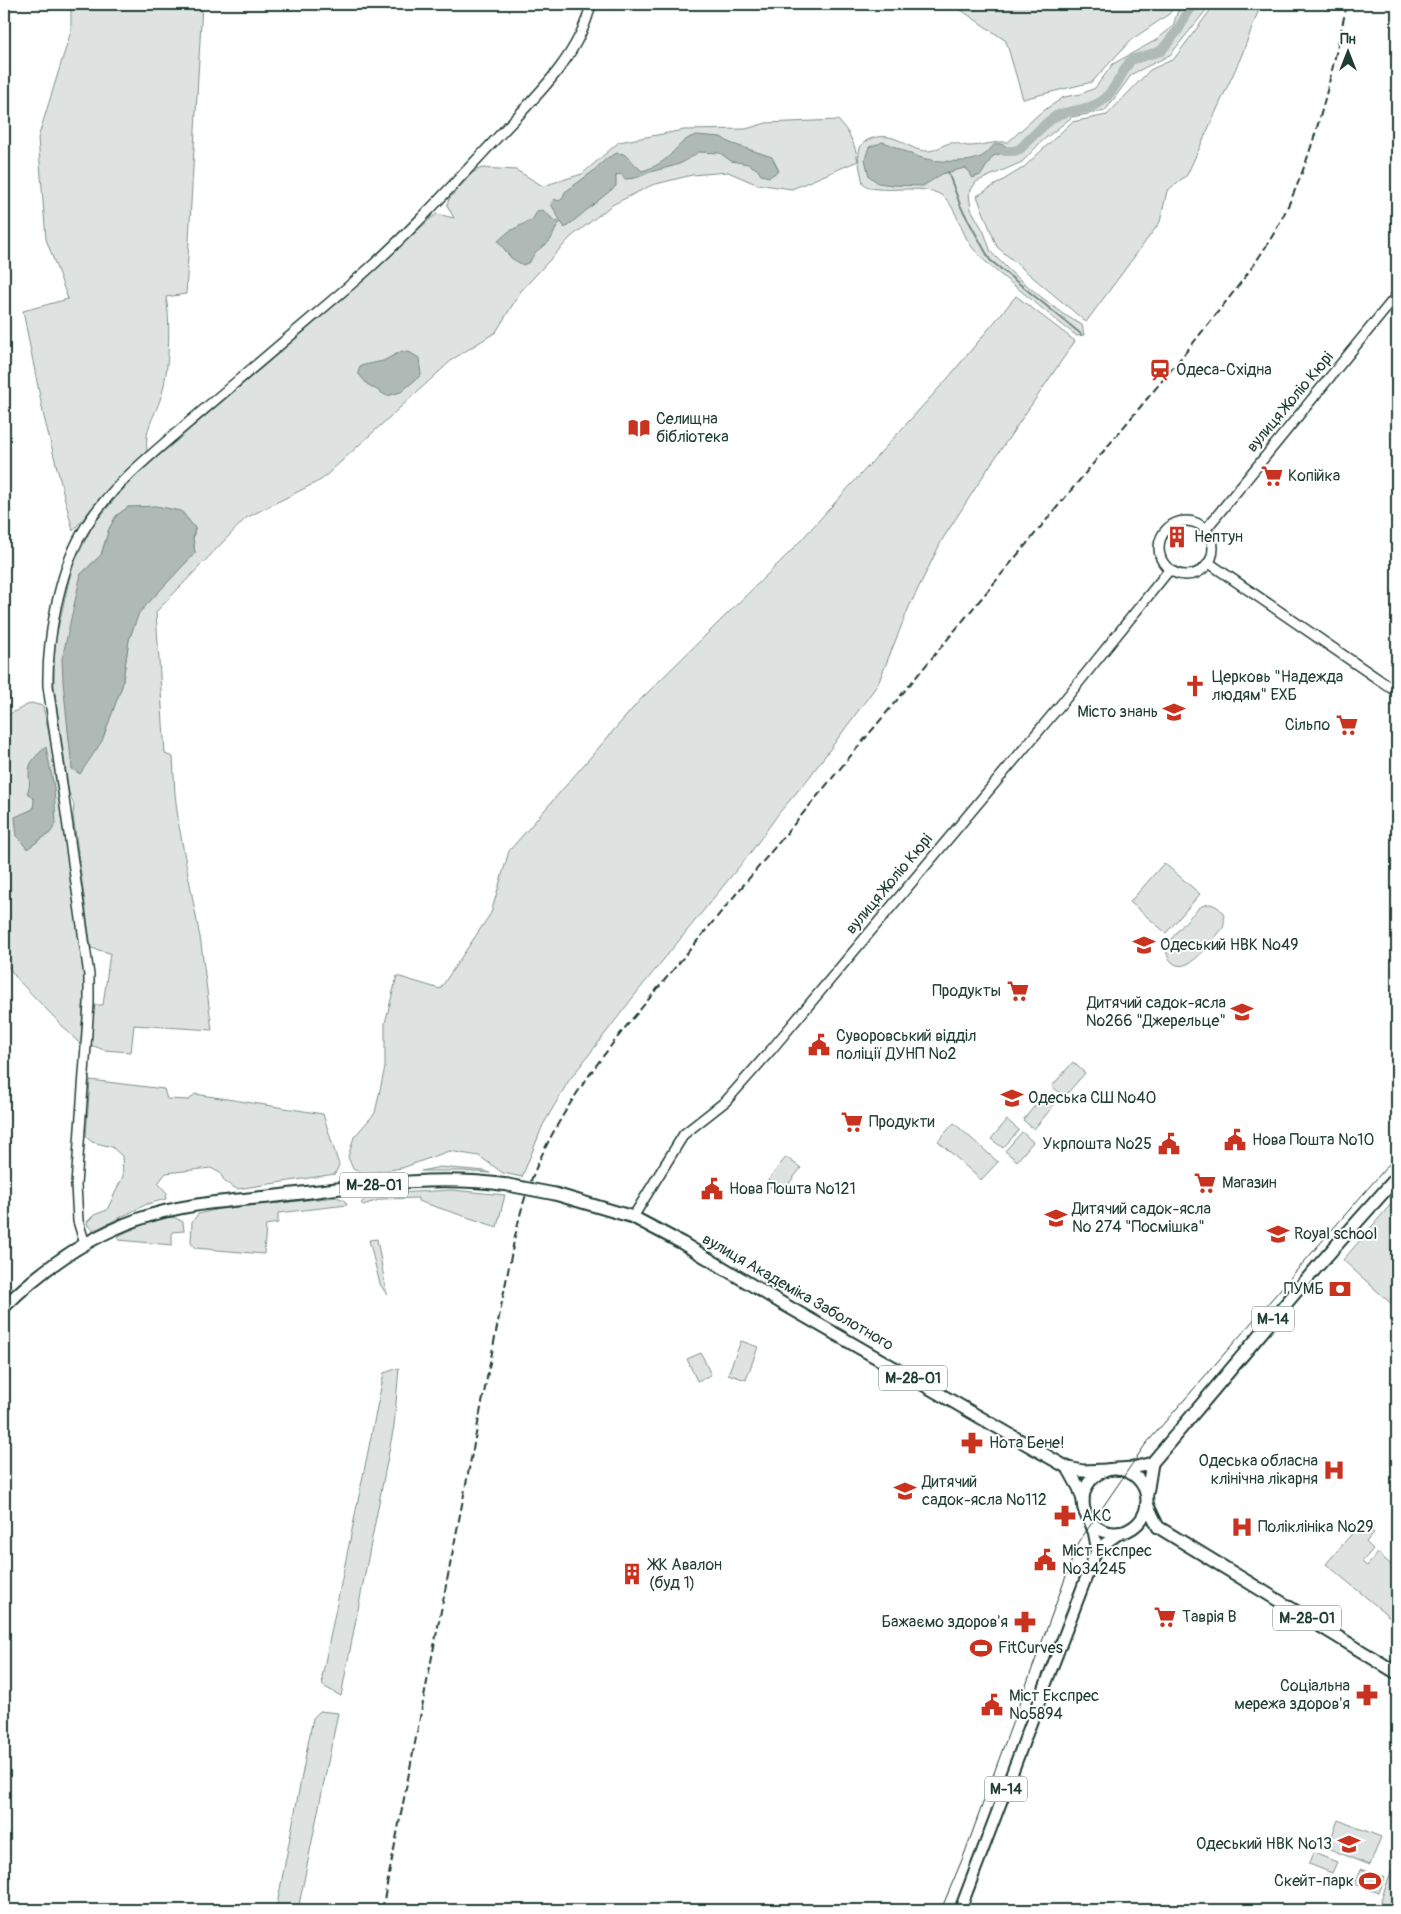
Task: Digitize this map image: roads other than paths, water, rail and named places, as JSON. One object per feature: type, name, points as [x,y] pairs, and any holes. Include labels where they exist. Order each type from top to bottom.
[{"type":"highway","name":"М-14","points":[[1152,1463],[1397,1177]]},
{"type":"highway","name":"вулиця Академіка Заболотного","points":[[85,1244],[138,1219],[184,1207],[419,1181],[472,1181],[508,1185],[555,1194],[633,1217],[682,1243],[1068,1468],[1082,1471],[1112,1470],[1152,1463]]},
{"type":"highway","name":"М-28-01","points":[[4,1307],[58,1260],[85,1244]]},
{"type":"highway","points":[[1126,1531],[1139,1523],[1145,1514],[1152,1463]]},
{"type":"highway","points":[[1068,1468],[1079,1488],[1086,1516],[1090,1522],[1102,1531],[1111,1533],[1158,1527],[1143,1485],[1130,1472],[1112,1470],[1098,1474],[1090,1481],[1083,1501]]},
{"type":"highway","name":"М-28-01","points":[[1158,1527],[1397,1673]]},
{"type":"main road","points":[[1090,1522],[1097,1549],[1126,1531]]},
{"type":"main road","name":"М-14","points":[[960,1910],[1097,1549]]},
{"type":"street","points":[[85,1244],[78,1221],[76,1185],[89,1004],[89,975],[48,686],[49,644],[73,550],[82,532],[99,508],[151,456],[359,277],[471,165],[537,95],[556,71],[582,31],[591,4]]},
{"type":"street","name":"вулиця Жоліо Кюрі","points":[[1206,529],[1397,294]]},
{"type":"street","points":[[1182,521],[1191,521],[1199,524],[1206,529],[1211,537],[1213,554],[1209,562],[1203,569],[1195,573],[1178,573],[1170,569],[1160,554],[1164,533],[1174,524],[1182,521]]},
{"type":"street","points":[[1209,562],[1397,692]]},
{"type":"street","name":"вулиця Жоліо Кюрі","points":[[633,1217],[684,1134],[726,1101],[771,1050],[1063,702],[1170,569]]},
{"type":"waterway","points":[[1004,151],[1020,149],[1043,126],[1058,115],[1092,107],[1102,101],[1107,97],[1131,60],[1161,51],[1195,4]]},
{"type":"waterway","points":[[948,172],[961,207],[990,260],[1081,334]]},
{"type":"tram line","points":[[941,1910],[964,1855],[1081,1539],[1145,1445],[1397,1155]]},
{"type":"railway","points":[[382,1910],[514,1241],[524,1201],[542,1154],[566,1110],[624,1029],[1190,347],[1259,257],[1270,241],[1292,198],[1312,144],[1347,4]]},
{"type":"place","name":"Одеса-Східна","points":[[1160,370]]},
{"type":"place","name":"Селищна бібліотека","points":[[639,428]]},
{"type":"place","name":"Копійка","points":[[1272,476]]},
{"type":"place","name":"Нептун","points":[[1177,537]]},
{"type":"place","name":"Церковь \"Надежда людям\" ЕХБ","points":[[1195,686]]},
{"type":"place","name":"Місто знань","points":[[1174,712]]},
{"type":"place","name":"Сільпо","points":[[1347,725]]},
{"type":"place","name":"Одеський НВК №49","points":[[1144,945]]},
{"type":"place","name":"Продукты","points":[[1018,991]]},
{"type":"place","name":"Дитячий садок-ясла №266 \"Джерельце\"","points":[[1242,1012]]},
{"type":"place","name":"Суворовський відділ поліції ДУНП №2","points":[[819,1045]]},
{"type":"place","name":"Одеська СШ №40","points":[[1012,1098]]},
{"type":"place","name":"Продукти","points":[[852,1122]]},
{"type":"place","name":"Нова Пошта №10","points":[[1235,1140]]},
{"type":"place","name":"Укрпошта №25","points":[[1169,1144]]},
{"type":"place","name":"Магазин","points":[[1205,1183]]},
{"type":"place","name":"Нова Пошта №121","points":[[712,1189]]},
{"type":"place","name":"Дитячий садок-ясла № 274 \"Посмішка\"","points":[[1056,1218]]},
{"type":"place","name":"Royal school","points":[[1278,1234]]},
{"type":"place","name":"ПУМБ","points":[[1340,1289]]},
{"type":"place","name":"Нота Бене!","points":[[972,1443]]},
{"type":"place","name":"Одеська обласна клінічна лікарня","points":[[1334,1470]]},
{"type":"place","name":"Дитячий садок-ясла №112","points":[[905,1491]]},
{"type":"place","name":"АКС","points":[[1065,1516]]},
{"type":"place","name":"Поліклініка №29","points":[[1242,1527]]},
{"type":"place","name":"Міст Експрес №34245","points":[[1045,1560]]},
{"type":"place","name":"ЖК Авалон (буд 1)","points":[[632,1574]]},
{"type":"place","name":"Таврія В","points":[[1165,1617]]},
{"type":"place","name":"Бажаємо здоров'я","points":[[1025,1622]]},
{"type":"place","name":"FitCurves","points":[[981,1648]]},
{"type":"place","name":"Соціальна мережа здоров'я","points":[[1367,1695]]},
{"type":"place","name":"Міст Експрес №5894","points":[[992,1705]]},
{"type":"place","name":"Одеський НВК №13","points":[[1349,1844]]},
{"type":"place","name":"Скейт-парк","points":[[1370,1881]]}]
